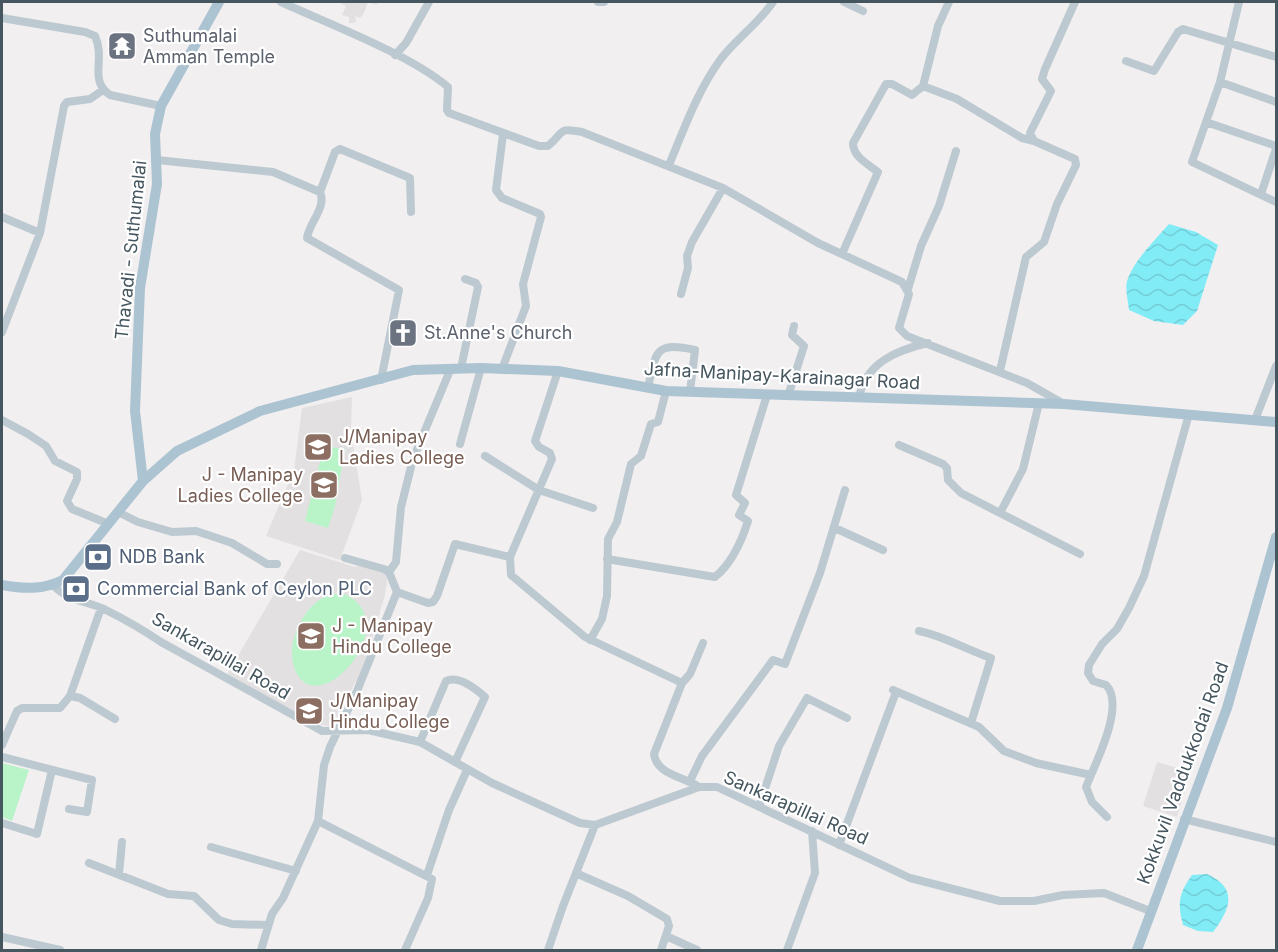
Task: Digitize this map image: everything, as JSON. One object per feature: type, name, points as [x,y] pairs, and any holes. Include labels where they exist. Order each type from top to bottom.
[{"type":"main road","name":"Thavadi - Suthumalai","points":[[143,481],[135,411],[140,288],[157,184],[158,160],[155,134],[161,106],[219,2]]},
{"type":"main road","name":"Jafna-Manipay-Karainagar Road","points":[[53,585],[63,580],[143,481],[177,451],[260,411],[413,370],[481,368],[558,371],[666,391],[1064,404],[1276,422]]},
{"type":"main road","name":"Kokkuvil Vaddukkodai Road","points":[[1137,951],[1227,708],[1276,537]]},
{"type":"main road","points":[[2,585],[19,588],[53,585]]},
{"type":"street","points":[[281,2],[395,55],[448,87],[447,110],[449,113],[503,134],[548,146],[560,131],[567,129],[582,132],[669,165],[723,188],[842,254],[902,282],[908,289]]},
{"type":"street","points":[[395,55],[406,43],[429,2]]},
{"type":"street","points":[[598,2],[604,2]]},
{"type":"street","points":[[669,165],[706,80],[722,58],[764,16],[773,2]]},
{"type":"street","points":[[844,2],[863,11]]},
{"type":"street","points":[[842,254],[878,172],[857,155],[853,150],[853,143],[886,84],[891,84],[912,95],[923,86],[938,26],[949,2]]},
{"type":"street","points":[[1034,141],[1030,133],[1051,91],[1042,79],[1075,2]]},
{"type":"street","points":[[1239,2],[1220,82],[1193,157],[1194,165],[1276,202]]},
{"type":"street","points":[[2,18],[85,32],[95,36],[101,54],[97,81],[103,90],[110,95],[161,106]]},
{"type":"street","points":[[1126,61],[1154,71],[1178,32],[1183,29],[1230,41],[1276,57]]},
{"type":"street","points":[[1220,82],[1276,102]]},
{"type":"street","points":[[923,86],[957,99],[1022,138],[1075,159],[1075,173],[1058,204],[1044,242],[1026,256],[1000,371]]},
{"type":"street","points":[[2,332],[40,233],[64,106],[67,102],[90,99],[103,90]]},
{"type":"street","points":[[1206,122],[1276,153],[1261,194]]},
{"type":"street","points":[[502,369],[526,306],[523,284],[541,217],[540,214],[502,198],[496,189],[503,134]]},
{"type":"street","points":[[381,380],[399,290],[307,238],[321,207],[320,192],[335,152],[340,149],[410,178],[411,212]]},
{"type":"street","points":[[957,151],[939,206],[921,246],[898,328],[907,336],[1000,371],[1064,404]]},
{"type":"street","points":[[158,160],[273,172],[320,192]]},
{"type":"street","points":[[681,294],[688,268],[687,256],[692,242],[723,188]]},
{"type":"street","points":[[2,217],[40,233]]},
{"type":"street","points":[[389,572],[396,562],[401,507],[413,459],[456,368],[478,287],[476,283],[465,279]]},
{"type":"street","points":[[788,396],[804,346],[792,335],[794,326]]},
{"type":"street","points":[[860,398],[867,376],[886,357],[905,348],[928,343]]},
{"type":"street","points":[[648,388],[658,352],[663,346],[672,345],[695,350],[690,392]]},
{"type":"street","points":[[1255,420],[1276,366]]},
{"type":"street","points":[[460,444],[481,368]]},
{"type":"street","points":[[558,371],[535,441],[539,447],[550,453],[552,459],[510,556],[511,575],[590,640],[682,683]]},
{"type":"street","points":[[590,640],[602,619],[607,596],[608,539],[616,522],[631,464],[641,456],[651,424],[658,422],[661,417],[666,391]]},
{"type":"street","points":[[607,560],[715,577],[722,571],[743,536],[748,521],[740,515],[745,502],[736,495],[768,395]]},
{"type":"street","points":[[1000,513],[1023,469],[1039,403]]},
{"type":"street","points":[[1107,817],[1092,802],[1086,787],[1112,720],[1114,698],[1106,685],[1093,681],[1088,673],[1089,665],[1102,644],[1117,629],[1144,576],[1189,414]]},
{"type":"street","points":[[2,420],[46,446],[55,461],[77,472],[77,479],[67,501],[72,509],[110,524]]},
{"type":"street","points":[[899,446],[943,464],[947,468],[948,480],[961,493],[1080,554]]},
{"type":"street","points":[[485,456],[539,490],[593,508]]},
{"type":"street","points":[[690,781],[702,756],[773,660],[785,664],[835,528],[845,490]]},
{"type":"street","points":[[118,512],[138,522],[172,532],[196,531],[232,543],[267,564],[278,564]]},
{"type":"street","points":[[835,528],[883,550]]},
{"type":"street","points":[[397,592],[428,603],[433,602],[454,544],[510,556]]},
{"type":"street","points":[[345,558],[389,572]]},
{"type":"street","points":[[261,951],[268,926],[318,821],[324,765],[397,592],[389,572]]},
{"type":"street","name":"Sankarapillai Road","points":[[53,585],[60,594],[101,608],[137,626],[287,714],[322,731],[337,733],[368,730],[420,742],[467,770],[580,823],[595,825],[699,788],[717,787],[910,878],[1000,901],[1034,901],[1104,893],[1150,911]]},
{"type":"street","points":[[2,742],[18,711],[22,708],[60,708],[70,696],[101,608]]},
{"type":"street","points":[[919,631],[937,634],[957,646],[991,658],[971,723]]},
{"type":"street","points":[[699,788],[690,781],[663,770],[655,762],[654,754],[682,683],[690,674],[703,643]]},
{"type":"street","points":[[420,742],[446,681],[453,679],[467,685],[485,697],[455,762]]},
{"type":"street","points":[[839,845],[895,691],[980,727],[1004,751],[1036,763],[1090,776]]},
{"type":"street","points":[[70,696],[80,698],[115,719]]},
{"type":"street","points":[[759,807],[779,746],[807,699],[847,718]]},
{"type":"street","points":[[2,757],[92,780],[87,812],[69,809]]},
{"type":"street","points":[[2,823],[37,834],[52,770]]},
{"type":"street","points":[[427,874],[449,810],[467,770]]},
{"type":"street","points":[[1184,819],[1276,842]]},
{"type":"street","points":[[318,821],[381,855],[427,874],[432,879],[428,898],[405,951]]},
{"type":"street","points":[[549,950],[563,906],[578,874],[595,825]]},
{"type":"street","points":[[787,951],[815,873],[812,831]]},
{"type":"street","points":[[119,874],[122,842]]},
{"type":"street","points":[[211,847],[296,871]]},
{"type":"street","points":[[89,863],[168,894],[194,896],[219,920],[232,924],[268,926]]},
{"type":"street","points":[[578,874],[628,896],[667,919],[669,926],[661,951]]},
{"type":"street","points":[[666,936],[697,951]]},
{"type":"street","points":[[2,937],[60,951]]},
{"type":"shaded area","points":[[337,2],[368,2],[360,18],[355,16],[356,22],[349,23],[349,17],[342,15],[346,6]]},
{"type":"shaded area","name":"J - Manipay Ladies College","points":[[352,397],[351,432],[362,500],[340,560],[266,536],[294,470],[302,408]]},
{"type":"shaded area","name":"J - Manipay Hindu College","points":[[300,550],[355,567],[361,564],[388,573],[385,595],[360,679],[354,684],[335,728],[311,722],[226,676]]},
{"type":"shaded area","points":[[1157,762],[1191,772],[1177,817],[1143,806]]},
{"type":"green space","points":[[324,446],[345,449],[335,506],[328,528],[305,521]]},
{"type":"green space","points":[[344,594],[361,607],[366,625],[363,644],[353,662],[338,676],[322,685],[308,684],[296,672],[293,662],[292,651],[297,629],[309,609],[317,602],[328,595]]},
{"type":"green space","points":[[2,763],[29,770],[12,821],[2,817]]},
{"type":"water","points":[[1169,224],[1196,232],[1218,245],[1197,311],[1183,325],[1154,321],[1129,310],[1127,299],[1126,284],[1130,273],[1145,251]]},
{"type":"water","points":[[1207,874],[1224,886],[1228,900],[1224,916],[1213,932],[1198,931],[1183,925],[1180,910],[1180,898],[1192,875]]},
{"type":"place","name":"Suthumalai Amman Temple","points":[[122,46]]},
{"type":"place","name":"St.Anne's Church","points":[[403,333]]},
{"type":"place","name":"J/Manipay Ladies College","points":[[318,447]]},
{"type":"place","name":"J - Manipay Ladies College","points":[[324,485]]},
{"type":"place","name":"NDB Bank","points":[[98,557]]},
{"type":"place","name":"Commercial Bank of Ceylon PLC","points":[[76,589]]},
{"type":"place","name":"J - Manipay Hindu College","points":[[311,636]]},
{"type":"place","name":"J/Manipay Hindu College","points":[[309,711]]}]
